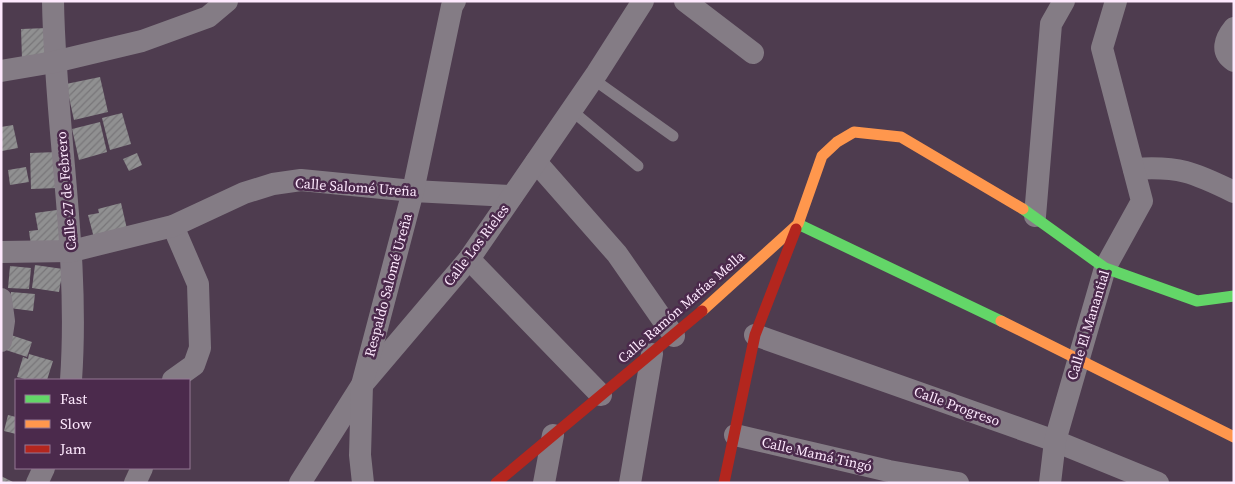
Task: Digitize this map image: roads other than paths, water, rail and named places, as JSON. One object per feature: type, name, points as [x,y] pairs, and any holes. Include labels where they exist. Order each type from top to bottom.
[{"type":"street","name":"Calle 27 de Febrero","points":[[54,1],[54,62],[72,251],[74,330],[71,379]]},
{"type":"street","points":[[1,71],[54,62],[142,41],[208,17],[227,1]]},
{"type":"street","name":"Calle Los Rieles","points":[[300,483],[362,385],[469,259],[593,79],[643,1]]},
{"type":"street","points":[[686,1],[753,53]]},
{"type":"street","points":[[1064,1],[1051,24],[1035,216],[1105,268],[1197,301],[1234,296]]},
{"type":"street","name":"Calle El Manantial","points":[[1050,483],[1054,441],[1105,268],[1142,201],[1102,48],[1116,1]]},
{"type":"street","name":"Respaldo Salomé Ureña","points":[[363,483],[360,455],[362,385],[413,191],[451,2]]},
{"type":"street","points":[[1234,28],[1225,39],[1225,48],[1229,58],[1234,61]]},
{"type":"street","name":"Calle Ramón Matías Mella","points":[[496,483],[601,394],[674,336],[798,224],[822,156],[837,142],[854,132],[901,137],[1035,216]]},
{"type":"street","points":[[536,162],[617,254],[674,336]]},
{"type":"street","points":[[1134,169],[1167,167],[1183,170],[1205,177],[1234,192]]},
{"type":"street","name":"Calle Salomé Ureña","points":[[1,252],[72,251],[173,226],[244,193],[273,184],[310,181],[413,191],[512,196]]},
{"type":"street","points":[[724,483],[755,336],[798,224],[1078,356],[1234,438]]},
{"type":"street","points":[[173,226],[198,284],[200,348],[194,365],[174,379]]},
{"type":"street","points":[[469,259],[601,394]]},
{"type":"street","points":[[1,299],[4,321],[1,341]]},
{"type":"street","name":"Calle Progreso","points":[[755,336],[1054,441],[1158,483]]},
{"type":"street","points":[[630,483],[652,354]]},
{"type":"street","name":"Calle Mamá Tingó","points":[[735,435],[889,471],[958,483]]},
{"type":"street","points":[[544,483],[553,436]]},
{"type":"street","points":[[37,483],[44,469]]},
{"type":"street","points":[[134,483],[141,469]]},
{"type":"lane","points":[[593,79],[673,136]]},
{"type":"lane","points":[[571,110],[638,166]]}]
